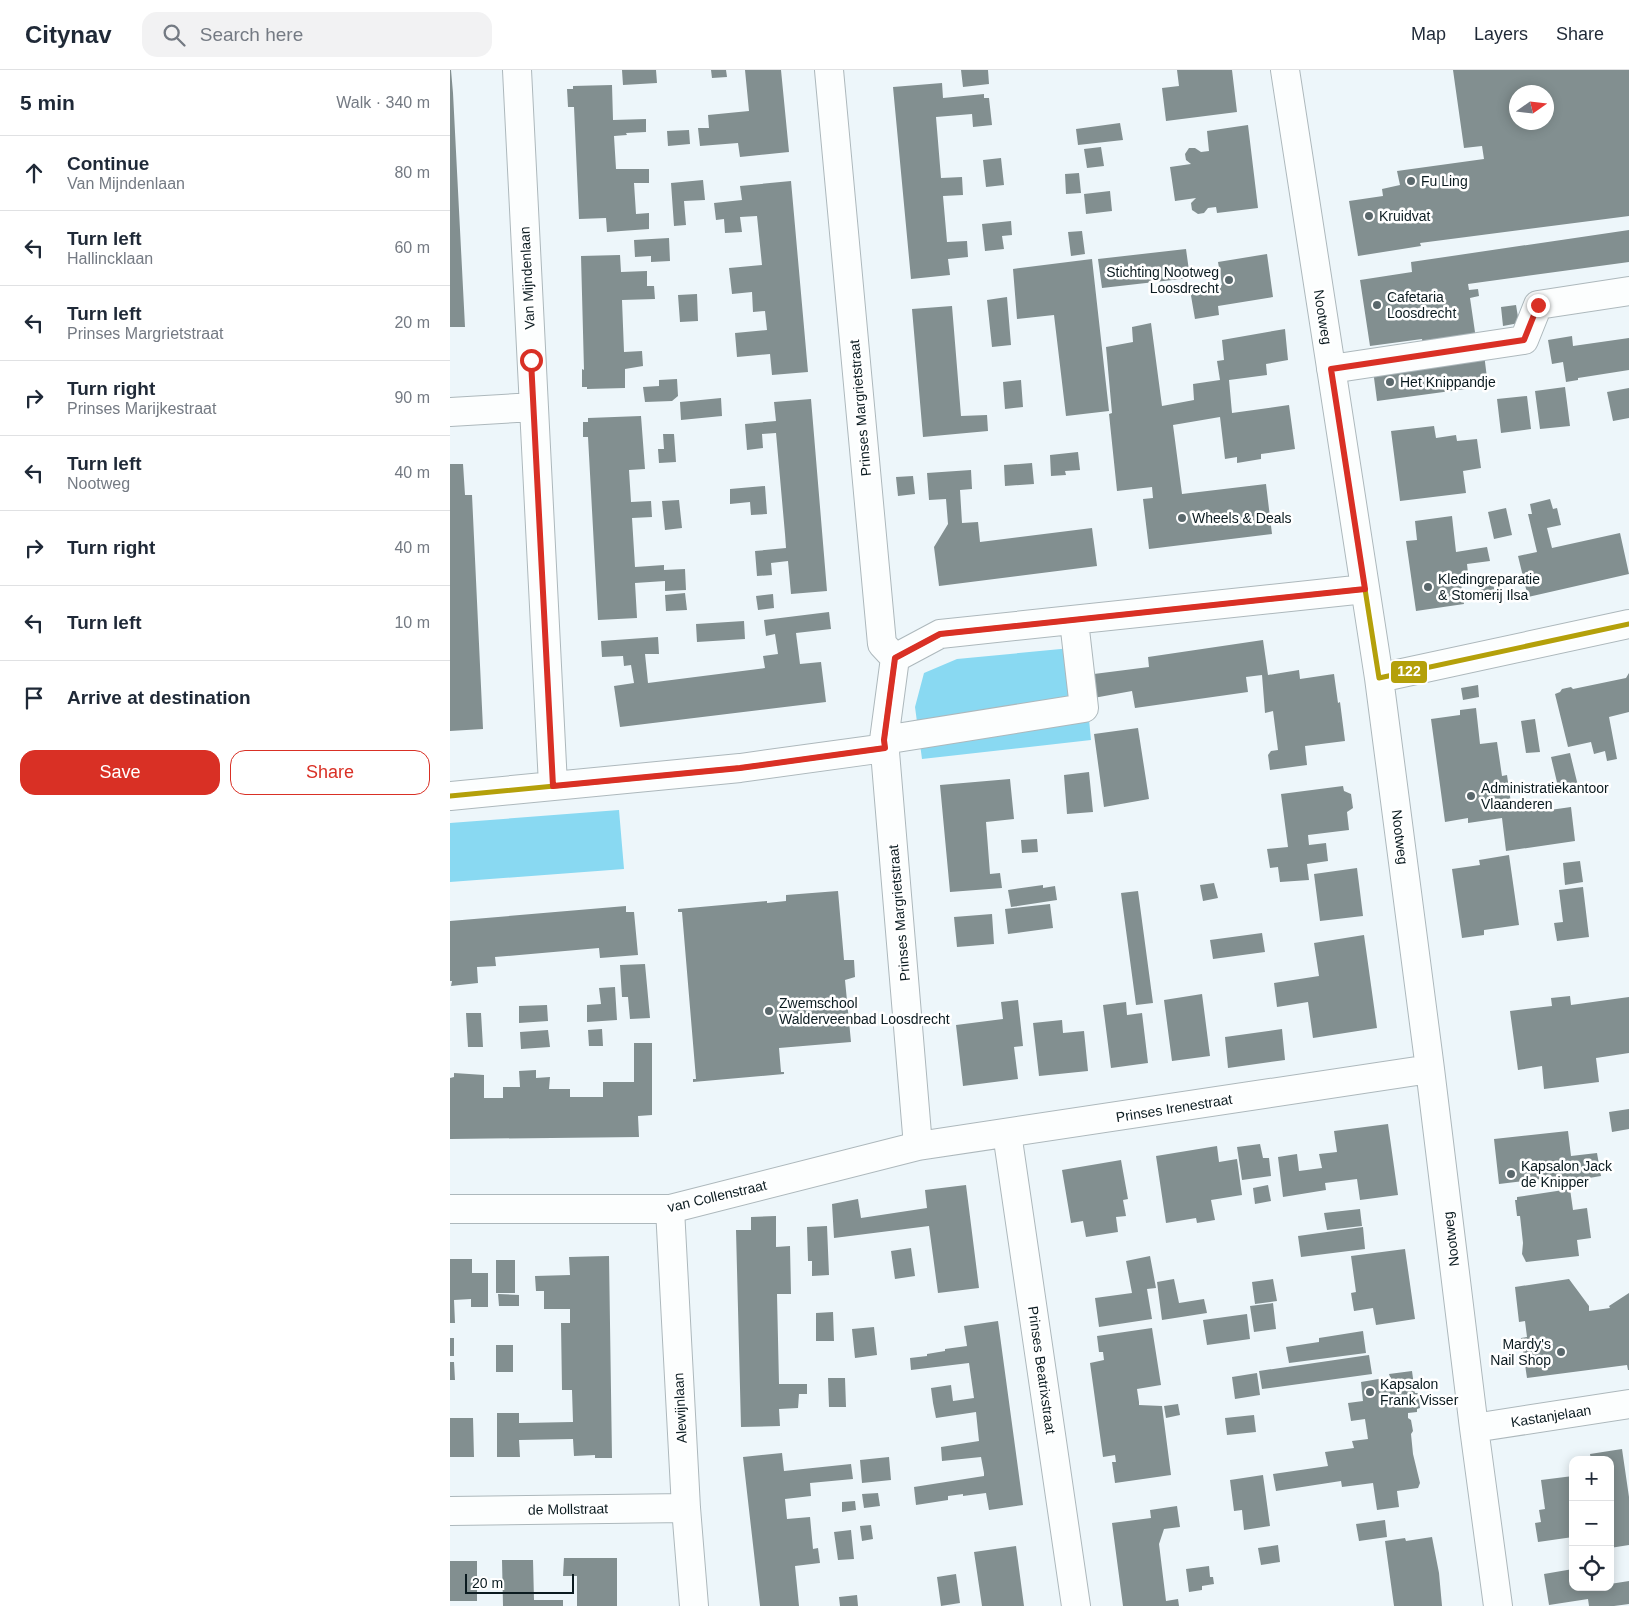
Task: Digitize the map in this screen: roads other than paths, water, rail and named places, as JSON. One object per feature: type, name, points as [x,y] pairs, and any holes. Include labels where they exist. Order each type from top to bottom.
[{"type":"street","name":"Van Mijndenlaan","points":[[517,70],[553,786]]},
{"type":"street","name":"Prinses Margrietstraat","points":[[829,70],[882,644],[895,658],[885,744],[918,1146]]},
{"type":"street","name":"Nootweg","points":[[1285,70],[1379,678],[1498,1606]]},
{"type":"street","points":[[1331,369],[1524,340],[1538,305],[1629,291]]},
{"type":"street","points":[[450,412],[534,407]]},
{"type":"street","points":[[895,658],[940,634],[1365,589]]},
{"type":"street","points":[[450,796],[740,768],[1084,708],[1074,621]]},
{"type":"street","points":[[1379,678],[1629,624]]},
{"type":"street","name":"Prinses Irenestraat","points":[[918,1146],[1430,1069]]},
{"type":"street","name":"Prinses Beatrixstraat","points":[[1007,1133],[1076,1606]]},
{"type":"street","name":"van Collenstraat","points":[[450,1209],[670,1209],[918,1146]]},
{"type":"street","name":"Alewijnlaan","points":[[670,1209],[686,1508],[694,1606]]},
{"type":"street","name":"Kastanjelaan","points":[[1474,1428],[1629,1404]]},
{"type":"street","name":"de Mollstraat","points":[[450,1511],[686,1508]]},
{"type":"place","name":"Fu Ling","points":[[1411,181]]},
{"type":"place","name":"Kruidvat","points":[[1369,216]]},
{"type":"place","name":"Stichting Nootweg Loosdrecht","points":[[1229,280]]},
{"type":"place","name":"Cafetaria Loosdrecht","points":[[1377,305]]},
{"type":"place","name":"Het Knippandje","points":[[1390,382]]},
{"type":"place","name":"Wheels & Deals","points":[[1182,518]]},
{"type":"place","name":"Kledingreparatie & Stomerij Ilsa","points":[[1428,587]]},
{"type":"place","name":"Administratiekantoor Vlaanderen","points":[[1471,796]]},
{"type":"place","name":"Zwemschool Walderveenbad Loosdrecht","points":[[769,1011]]},
{"type":"place","name":"Kapsalon Jack de Knipper","points":[[1511,1174]]},
{"type":"place","name":"Mardy's Nail Shop","points":[[1561,1352]]},
{"type":"place","name":"Kapsalon Frank Visser","points":[[1370,1392]]}]
